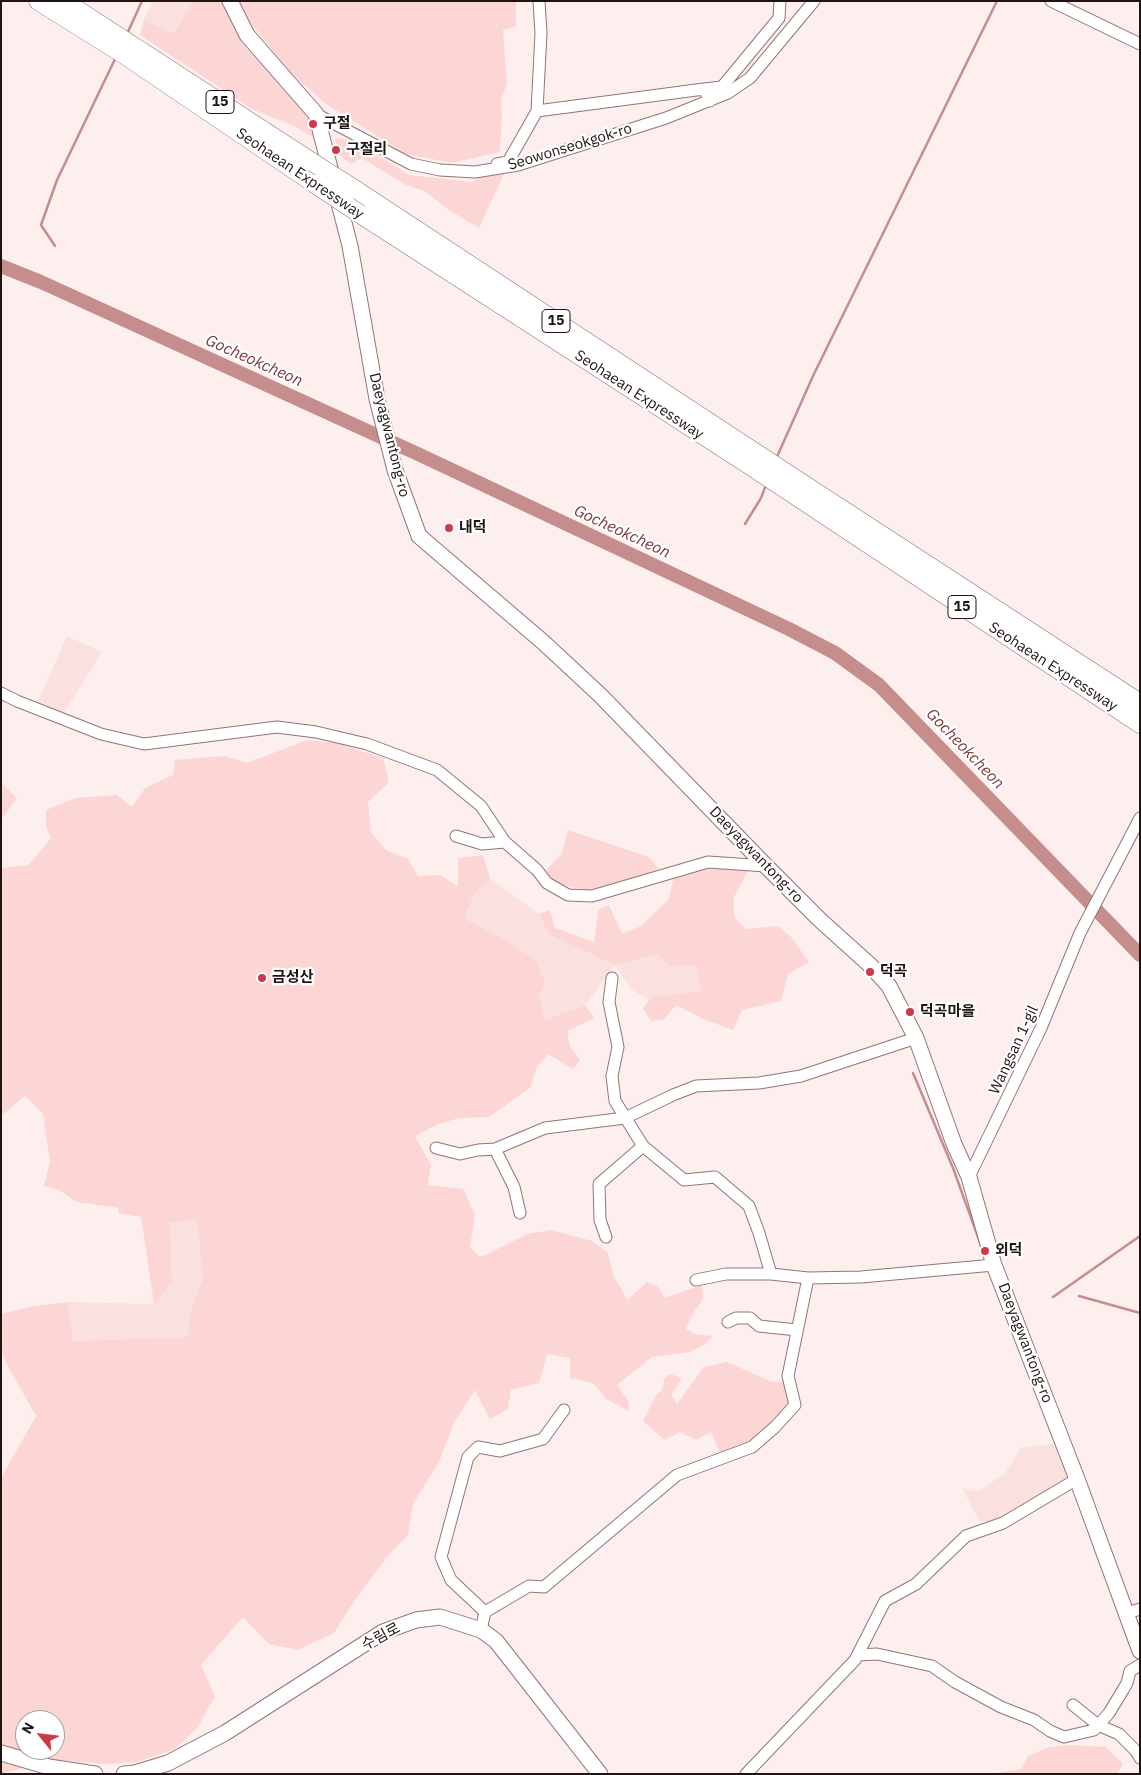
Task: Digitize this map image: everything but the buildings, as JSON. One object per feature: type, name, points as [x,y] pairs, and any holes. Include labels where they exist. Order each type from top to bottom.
[{"type":"highway","name":"Seohaean Expressway","points":[[38,1],[102,33]]},
{"type":"highway","name":"Seohaean Expressway","points":[[64,1],[102,33],[360,214],[752,459]]},
{"type":"highway","name":"Seohaean Expressway","points":[[126,49],[356,190],[1140,724]]},
{"type":"highway","name":"Seohaean Expressway","points":[[788,483],[1140,703]]},
{"type":"main road","name":"Seowonseokgok-ro","points":[[230,1],[247,35],[316,114]]},
{"type":"main road","name":"Daeyagwantong-ro","points":[[316,114],[350,246],[380,408],[395,470],[419,536],[543,642],[600,694],[766,866],[820,920],[871,966],[889,986],[916,1038],[954,1144],[969,1177],[990,1265],[1133,1611],[1140,1651]]},
{"type":"main road","name":"수림로","points":[[124,1774],[135,1773],[168,1763],[225,1734],[383,1632],[416,1620],[440,1617],[481,1630],[496,1641],[600,1774]]},
{"type":"main road","points":[[1,1753],[49,1767],[95,1774]]},
{"type":"street","points":[[440,170],[508,162],[537,111],[541,33],[539,1]]},
{"type":"street","points":[[537,111],[704,89],[725,90],[779,18],[780,1]]},
{"type":"street","name":"Seowonseokgok-ro","points":[[316,114],[411,164],[440,170],[475,172],[518,165],[710,102],[725,90],[750,78],[814,1]]},
{"type":"street","points":[[1052,1],[1140,44]]},
{"type":"street","points":[[704,89],[710,102]]},
{"type":"street","points":[[1,693],[16,701],[101,734],[144,744],[277,727],[316,732],[367,744],[437,770],[481,806],[506,842],[537,870],[547,883],[568,895],[592,896],[708,862],[766,866]]},
{"type":"street","name":"Wangsan 1-gil","points":[[969,1177],[1041,1028],[1080,932],[1140,818]]},
{"type":"street","points":[[456,836],[482,844],[506,842]]},
{"type":"street","points":[[612,978],[609,1002],[618,1047],[612,1076],[614,1101],[642,1146],[684,1180],[715,1177],[749,1206],[759,1233],[770,1274]]},
{"type":"street","points":[[436,1148],[460,1154],[494,1149],[545,1128],[625,1118],[672,1094],[696,1086],[759,1083],[801,1076],[916,1038]]},
{"type":"street","points":[[606,1237],[600,1220],[599,1184],[642,1146]]},
{"type":"street","points":[[494,1149],[514,1187],[520,1213]]},
{"type":"street","points":[[696,1280],[726,1274],[770,1274],[808,1278],[861,1276],[990,1265]]},
{"type":"street","points":[[481,1630],[485,1612],[529,1586],[544,1588],[677,1475],[752,1447],[775,1427],[795,1405],[788,1376],[808,1278]]},
{"type":"street","points":[[728,1322],[736,1318],[750,1318],[759,1326],[797,1330]]},
{"type":"street","points":[[485,1612],[451,1580],[441,1557],[468,1457],[478,1447],[500,1451],[543,1439],[564,1410]]},
{"type":"street","points":[[746,1774],[856,1660],[885,1601],[916,1584],[966,1536],[1003,1523],[1077,1479]]},
{"type":"street","points":[[858,1655],[877,1654],[932,1666],[955,1682],[1001,1707],[1034,1720],[1050,1731],[1064,1736],[1094,1730],[1109,1713],[1120,1695],[1127,1683],[1130,1671],[1140,1665]]},
{"type":"street","points":[[1073,1705],[1098,1725],[1119,1734],[1136,1751],[1140,1758]]},
{"type":"shaded area","points":[[152,1],[193,1],[175,35],[144,20]]},
{"type":"shaded area","points":[[193,1],[225,1],[243,44],[287,92],[311,114],[319,141],[294,126],[252,109],[140,35],[144,20],[174,34]]},
{"type":"shaded area","points":[[237,1],[516,1],[516,26],[503,30],[507,84],[501,99],[500,152],[452,163],[406,154],[326,104],[291,73],[245,16]]},
{"type":"shaded area","points":[[335,138],[353,140],[409,175],[472,182],[481,175],[505,172],[479,228],[449,210],[424,191],[404,184],[362,158],[351,164],[339,155]]},
{"type":"shaded area","points":[[67,636],[102,652],[64,713],[37,703]]},
{"type":"shaded area","points":[[307,740],[337,743],[383,758],[389,782],[368,802],[371,832],[386,850],[408,859],[418,876],[441,875],[458,887],[458,858],[483,855],[490,878],[474,895],[464,918],[511,943],[536,960],[545,983],[539,996],[545,1020],[585,1005],[595,1018],[567,1031],[570,1047],[580,1060],[573,1069],[548,1054],[537,1067],[530,1088],[489,1117],[459,1118],[439,1124],[415,1136],[431,1165],[428,1185],[463,1189],[475,1214],[470,1248],[481,1257],[527,1234],[551,1230],[592,1241],[608,1253],[613,1274],[627,1300],[647,1282],[658,1287],[664,1298],[702,1285],[703,1299],[692,1315],[686,1329],[695,1334],[712,1336],[705,1344],[690,1352],[652,1357],[617,1385],[628,1400],[629,1411],[606,1399],[593,1383],[570,1378],[570,1358],[547,1354],[539,1383],[511,1390],[508,1409],[490,1419],[475,1390],[454,1423],[439,1462],[413,1504],[408,1535],[387,1557],[357,1597],[334,1633],[298,1650],[269,1644],[243,1617],[201,1665],[215,1696],[198,1727],[175,1749],[137,1762],[106,1764],[52,1760],[1,1774],[1,1478],[36,1416],[4,1359],[1,1344],[1,1314],[34,1306],[68,1302],[73,1341],[188,1337],[190,1313],[203,1278],[198,1229],[195,1219],[170,1223],[172,1283],[154,1304],[141,1217],[118,1213],[119,1208],[76,1202],[59,1190],[44,1186],[50,1161],[43,1114],[25,1096],[1,1114],[1,868],[29,865],[51,838],[46,827],[46,810],[76,798],[117,795],[132,807],[145,788],[173,775],[175,760],[224,756],[247,763]]},
{"type":"shaded area","points":[[1,783],[17,798],[1,820]]},
{"type":"shaded area","points":[[568,830],[649,857],[659,869],[594,891],[556,884],[544,873],[562,853]]},
{"type":"shaded area","points":[[714,867],[748,871],[734,897],[734,916],[746,929],[778,926],[791,937],[809,962],[788,974],[781,1001],[742,1010],[733,1030],[703,1019],[676,1005],[663,1020],[651,1021],[643,1008],[652,997],[701,991],[696,965],[669,966],[658,954],[615,965],[550,935],[539,914],[550,910],[555,928],[594,942],[598,910],[609,905],[622,934],[641,926],[669,899],[674,875]]},
{"type":"shaded area","points":[[490,878],[539,914],[551,935],[615,965],[585,1005],[545,1020],[539,996],[536,960],[511,943],[464,918],[474,895]]},
{"type":"shaded area","points":[[658,954],[669,966],[696,965],[701,991],[653,997],[650,1001],[631,989],[615,965]]},
{"type":"shaded area","points":[[194,1218],[198,1229],[203,1278],[190,1313],[189,1337],[72,1341],[68,1302],[154,1304],[172,1283],[170,1223]]},
{"type":"shaded area","points":[[727,1362],[772,1382],[786,1381],[789,1407],[752,1442],[721,1455],[711,1432],[696,1440],[680,1432],[665,1440],[643,1421],[655,1397],[663,1388],[664,1379],[670,1374],[682,1378],[671,1395],[677,1404],[704,1367]]},
{"type":"shaded area","points":[[1056,1443],[1070,1477],[995,1522],[979,1521],[962,1488],[978,1492],[1005,1473],[1021,1448]]},
{"type":"shaded area","points":[[1069,1745],[1106,1747],[1123,1764],[1117,1774],[995,1773],[1021,1769],[1028,1756],[1050,1747]]},
{"type":"waterway","points":[[127,34],[142,1]]},
{"type":"waterway","points":[[776,459],[813,376],[997,1]]},
{"type":"waterway","points":[[55,246],[41,225],[57,180],[116,57]]},
{"type":"waterway","name":"Gocheokcheon","points":[[1,266],[41,282],[418,454],[789,629],[835,653],[879,685],[1140,955]]},
{"type":"waterway","points":[[745,524],[761,498],[766,485]]},
{"type":"waterway","points":[[913,1073],[953,1168],[982,1248]]},
{"type":"waterway","points":[[1053,1297],[1140,1236]]},
{"type":"waterway","points":[[1079,1296],[1140,1313]]},
{"type":"place","name":"구절","points":[[313,124]]},
{"type":"place","name":"구절리","points":[[336,150]]},
{"type":"place","name":"내덕","points":[[449,528]]},
{"type":"place","name":"덕곡","points":[[870,972]]},
{"type":"place","name":"금성산","points":[[262,978]]},
{"type":"place","name":"덕곡마을","points":[[910,1012]]},
{"type":"place","name":"외덕","points":[[985,1251]]}]
